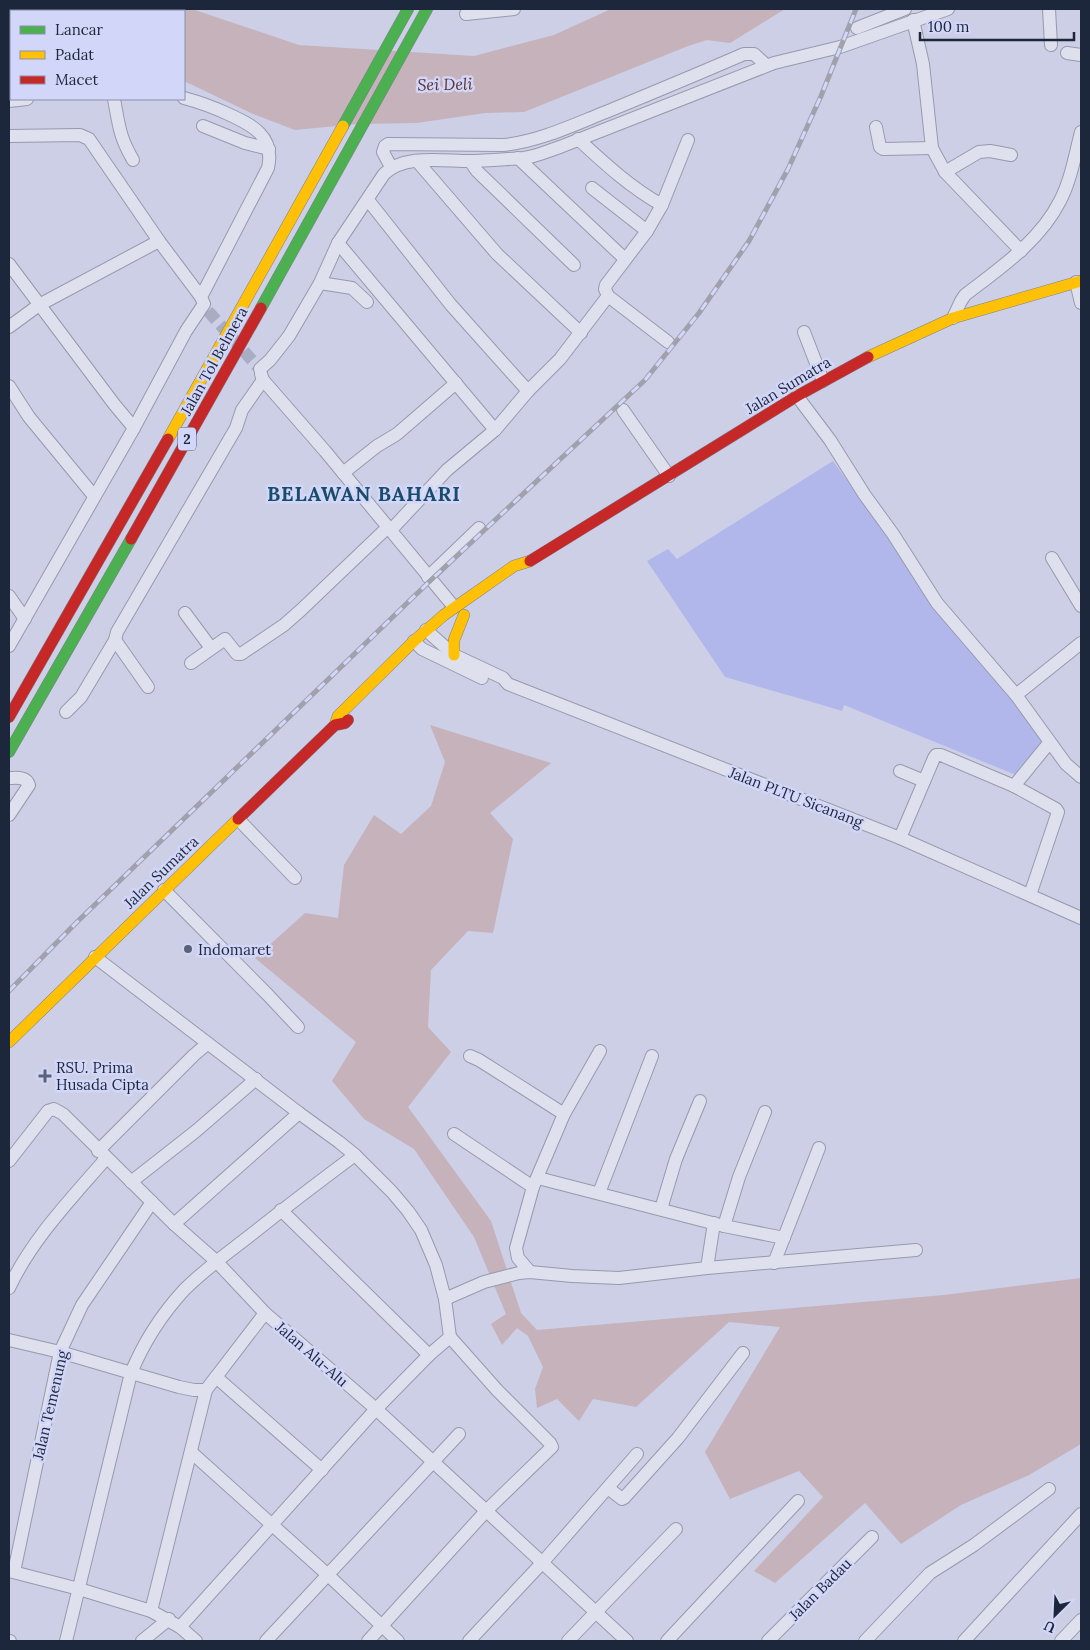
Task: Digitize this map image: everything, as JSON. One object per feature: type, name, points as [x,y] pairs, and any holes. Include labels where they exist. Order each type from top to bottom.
[{"type":"highway","name":"Jalan Tol Belmera","points":[[9,717],[226,337],[408,9]]},
{"type":"highway","name":"Jalan Tol Belmera","points":[[9,752],[242,343],[427,9]]},
{"type":"highway","name":"Jalan Sumatra","points":[[11,1035],[239,820],[336,725],[345,723],[418,645],[438,632],[459,611],[519,575],[531,561],[797,396],[883,349],[953,318],[1078,281]]},
{"type":"highway","name":"Jalan Sumatra","points":[[438,632],[459,611]]},
{"type":"highway","points":[[454,655],[453,646],[459,611]]},
{"type":"street","points":[[466,14],[514,9]]},
{"type":"street","points":[[857,28],[904,9],[911,21],[923,64],[932,148],[946,172],[1021,251]]},
{"type":"street","points":[[66,712],[81,697],[236,428],[242,410],[260,372],[289,336],[320,283],[338,243],[384,174],[391,167],[417,161],[526,158],[560,147],[766,65],[840,47],[948,9]]},
{"type":"street","points":[[1049,9],[1051,45]]},
{"type":"street","points":[[1067,53],[1081,56]]},
{"type":"street","points":[[391,167],[383,152],[388,144],[504,145],[519,143],[538,138],[590,118],[744,54],[754,54],[766,65]]},
{"type":"street","points":[[9,646],[134,428],[186,331],[204,304],[269,163],[269,148],[261,134],[251,125],[205,104],[185,98]]},
{"type":"street","points":[[114,100],[122,138],[133,160]]},
{"type":"street","points":[[203,126],[244,143],[269,148]]},
{"type":"street","points":[[876,127],[880,146],[883,149],[932,148]]},
{"type":"street","points":[[953,318],[965,295],[1021,251],[1043,228],[1060,201],[1070,174],[1081,132]]},
{"type":"street","points":[[9,136],[80,135],[89,139],[204,304]]},
{"type":"street","points":[[578,139],[604,163],[662,205]]},
{"type":"street","points":[[668,342],[608,296],[605,289],[625,258],[647,231],[662,205],[688,140]]},
{"type":"street","points":[[946,172],[979,152],[990,151],[1011,155]]},
{"type":"street","points":[[518,158],[625,258]]},
{"type":"street","points":[[417,161],[497,254],[582,332]]},
{"type":"street","points":[[470,161],[477,171],[574,265]]},
{"type":"street","points":[[592,188],[647,231]]},
{"type":"street","points":[[368,200],[451,305],[528,390]]},
{"type":"street","points":[[9,327],[39,305],[159,240]]},
{"type":"street","points":[[338,243],[495,430]]},
{"type":"street","points":[[9,264],[134,428]]},
{"type":"street","points":[[1078,281],[1081,303]]},
{"type":"street","points":[[320,283],[352,288],[367,302]]},
{"type":"street","points":[[191,663],[225,639],[237,654],[241,654],[284,625],[390,529],[447,470],[495,430],[528,390],[560,359],[608,296]]},
{"type":"street","points":[[804,332],[823,381]]},
{"type":"street","points":[[260,372],[428,577],[459,611]]},
{"type":"street","points":[[343,473],[377,446],[396,434],[456,383]]},
{"type":"street","points":[[9,386],[29,417],[94,496]]},
{"type":"street","points":[[797,396],[830,440],[937,603],[1017,694],[1049,743],[1066,764],[1081,777]]},
{"type":"street","points":[[623,410],[669,476]]},
{"type":"street","points":[[428,577],[479,528]]},
{"type":"street","points":[[1052,558],[1081,606]]},
{"type":"street","points":[[9,596],[25,619]]},
{"type":"street","points":[[185,613],[211,648]]},
{"type":"street","name":"Jalan PLTU Sicanang","points":[[438,632],[454,655],[503,678],[508,684],[900,838],[1078,917]]},
{"type":"street","points":[[115,640],[148,688]]},
{"type":"street","points":[[1017,694],[1081,643]]},
{"type":"street","name":"Jalan PLTU Sicanang","points":[[418,645],[482,678],[501,685],[508,684]]},
{"type":"street","points":[[1014,786],[1049,743]]},
{"type":"street","points":[[900,838],[936,756],[941,755],[1014,786],[1056,808],[1058,812],[1030,895]]},
{"type":"street","points":[[900,771],[924,781]]},
{"type":"street","points":[[9,778],[23,778],[29,784],[9,815]]},
{"type":"street","points":[[239,820],[295,878]]},
{"type":"street","points":[[164,890],[268,994],[298,1027]]},
{"type":"street","points":[[95,957],[207,1044],[339,1142],[355,1155],[408,1211],[421,1230],[436,1265],[445,1299],[450,1337],[497,1390],[552,1447],[486,1511],[368,1641]]},
{"type":"street","points":[[9,1288],[22,1264],[58,1212],[102,1164],[102,1154],[194,1054],[207,1044]]},
{"type":"street","points":[[524,1273],[516,1248],[536,1183],[564,1114],[600,1052]]},
{"type":"street","points":[[470,1056],[564,1114]]},
{"type":"street","points":[[599,1193],[652,1056]]},
{"type":"street","points":[[131,1182],[196,1131],[256,1079]]},
{"type":"street","points":[[661,1209],[676,1159],[700,1101]]},
{"type":"street","name":"Jalan Alu-Alu","points":[[9,1160],[48,1111],[54,1109],[63,1114],[174,1224],[216,1262],[265,1313],[376,1409],[627,1641]]},
{"type":"street","points":[[707,1268],[719,1224],[765,1112]]},
{"type":"street","points":[[174,1224],[299,1113]]},
{"type":"street","points":[[454,1134],[536,1183],[599,1193],[719,1224],[784,1238]]},
{"type":"street","points":[[774,1263],[819,1148]]},
{"type":"street","points":[[66,1641],[131,1373],[140,1352],[162,1318],[184,1291],[216,1262],[281,1210],[355,1155]]},
{"type":"street","name":"Jalan Temenung","points":[[11,1572],[60,1352],[82,1305],[152,1202]]},
{"type":"street","points":[[281,1210],[430,1355]]},
{"type":"street","points":[[445,1299],[484,1282],[524,1273],[619,1278],[707,1268],[916,1250]]},
{"type":"street","points":[[152,1611],[206,1390],[265,1313]]},
{"type":"street","points":[[180,1627],[376,1409],[450,1337]]},
{"type":"street","points":[[9,1340],[60,1352],[179,1387],[206,1390]]},
{"type":"street","points":[[608,1488],[619,1498],[624,1498],[678,1438],[742,1353]]},
{"type":"street","points":[[216,1377],[322,1470]]},
{"type":"street","points":[[266,1641],[459,1434]]},
{"type":"street","points":[[191,1452],[328,1575],[398,1641]]},
{"type":"street","points":[[470,1641],[542,1563],[637,1454]]},
{"type":"street","points":[[865,1641],[930,1573],[974,1544],[1049,1489]]},
{"type":"street","points":[[667,1641],[798,1501]]},
{"type":"street","points":[[964,1641],[1081,1514]]},
{"type":"street","points":[[568,1641],[676,1529]]},
{"type":"street","name":"Jalan Badau","points":[[768,1641],[872,1537]]},
{"type":"street","points":[[11,1572],[79,1589],[152,1611],[180,1627],[196,1641]]},
{"type":"street","points":[[142,1641],[168,1619]]},
{"type":"street","points":[[1062,1641],[1081,1620]]},
{"type":"sand","points":[[833,461],[958,633],[1045,738],[1016,775],[844,705],[842,711],[725,677],[647,561],[668,549],[677,559]]},
{"type":"water","name":"Sei Deli","points":[[9,9],[192,9],[299,45],[474,56],[554,35],[611,9],[785,9],[730,43],[707,40],[688,46],[524,112],[485,113],[417,123],[357,124],[295,130],[251,113],[185,81],[185,10],[10,10],[9,62]]},
{"type":"water","points":[[430,725],[551,763],[490,813],[513,839],[493,933],[468,931],[431,970],[428,1027],[451,1052],[408,1107],[491,1221],[521,1313],[537,1330],[944,1295],[1081,1278],[1081,1444],[1029,1475],[961,1505],[901,1544],[865,1503],[775,1583],[754,1571],[823,1497],[799,1471],[730,1499],[705,1452],[780,1327],[729,1322],[636,1407],[593,1399],[579,1421],[557,1399],[537,1408],[535,1389],[543,1367],[528,1336],[517,1328],[502,1345],[491,1324],[506,1314],[474,1237],[414,1149],[364,1119],[332,1081],[356,1042],[255,958],[305,913],[338,918],[344,865],[374,815],[401,834],[431,806],[445,762]]},
{"type":"tunnel","points":[[208,311],[258,367]]},
{"type":"railway","points":[[9,991],[77,922],[431,580],[645,380],[699,313],[749,241],[788,169],[821,96],[856,9]]},
{"type":"traffic: fast","points":[[343,126],[408,9]]},
{"type":"traffic: fast","points":[[261,308],[427,9]]},
{"type":"traffic: fast","points":[[9,752],[131,539]]},
{"type":"traffic: slow","points":[[168,439],[343,126]]},
{"type":"traffic: slow","points":[[868,357],[953,318],[1081,281]]},
{"type":"traffic: slow","points":[[335,725],[338,716],[414,641],[444,615],[514,566],[530,561]]},
{"type":"traffic: slow","points":[[454,655],[454,640],[464,615]]},
{"type":"traffic: slow","points":[[9,1042],[238,819]]},
{"type":"traffic: jam","points":[[131,539],[261,308]]},
{"type":"traffic: jam","points":[[530,561],[797,396],[868,357]]},
{"type":"traffic: jam","points":[[9,717],[168,439]]},
{"type":"traffic: jam","points":[[238,819],[335,725],[345,723],[348,720]]},
{"type":"place","name":"Indomaret","points":[[188,949]]},
{"type":"place","name":"RSU. Prima Husada Cipta","points":[[45,1076]]},
{"type":"district","name":"BELAWAN BAHARI","points":[[364,493]]}]
